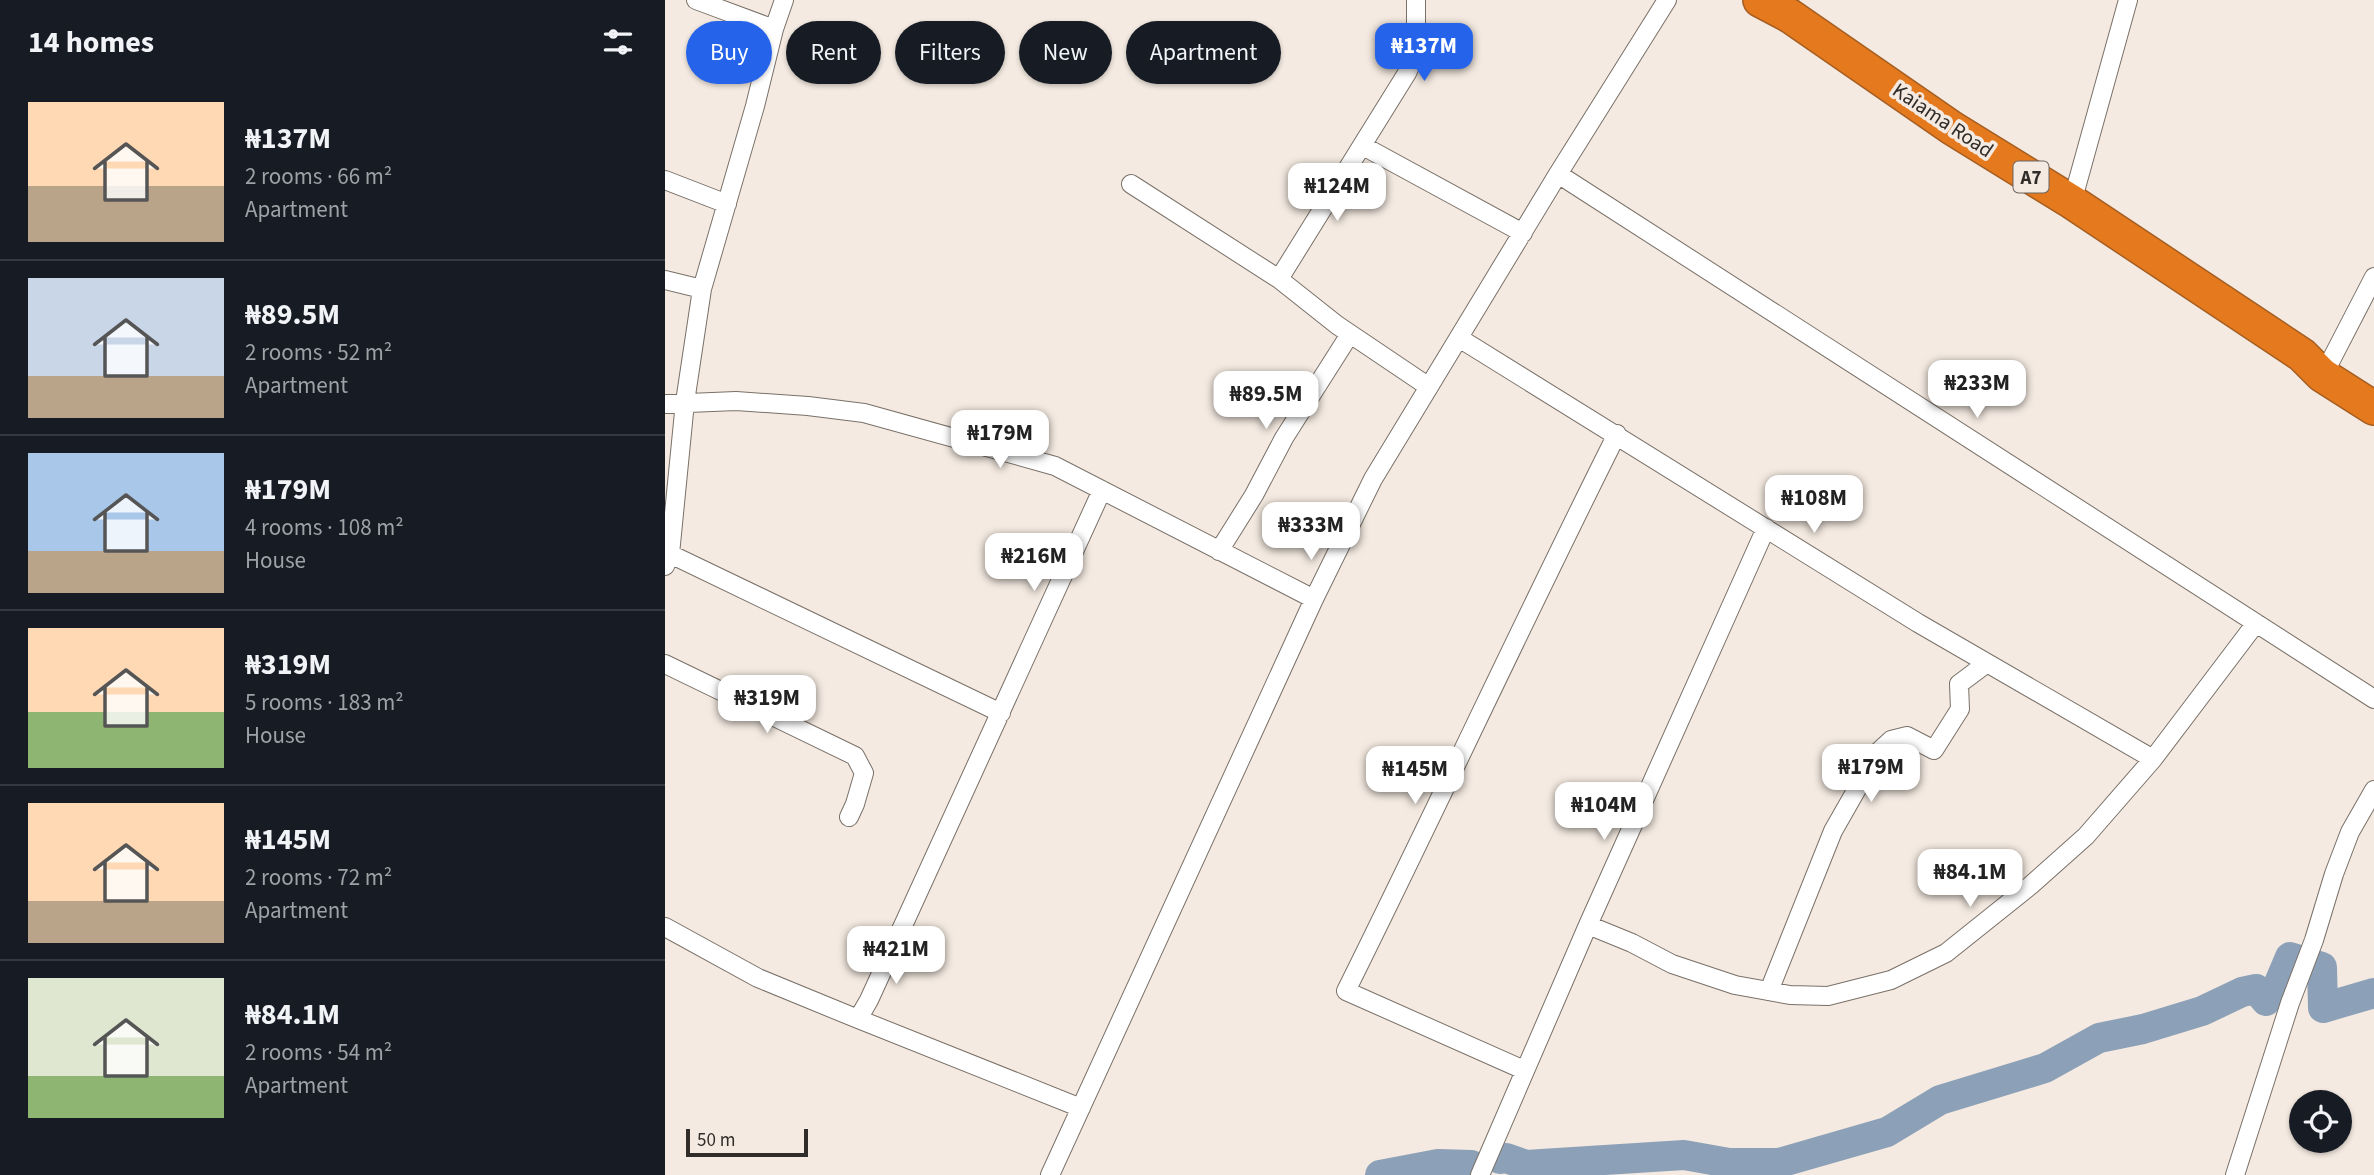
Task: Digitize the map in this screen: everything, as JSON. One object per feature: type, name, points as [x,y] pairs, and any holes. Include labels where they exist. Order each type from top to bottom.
[{"type":"highway","name":"Kaiama Road","points":[[1760,0],[1791,8],[1952,128],[2316,360],[2374,392]]},
{"type":"highway","name":"Kaiama Road","points":[[2316,360],[2322,374],[2374,408]]},
{"type":"street","points":[[696,0],[774,29]]},
{"type":"street","points":[[784,0],[702,289],[685,402],[667,560],[1001,713]]},
{"type":"street","points":[[1279,279],[1415,58],[1416,0]]},
{"type":"street","points":[[1050,1175],[1314,599],[1373,479],[1667,0]]},
{"type":"street","points":[[2072,202],[2128,0]]},
{"type":"street","points":[[1363,146],[1523,233]]},
{"type":"street","points":[[1558,174],[2374,699]]},
{"type":"street","points":[[665,180],[727,204]]},
{"type":"street","points":[[1131,184],[1279,279],[1350,334],[1429,387]]},
{"type":"street","points":[[2316,360],[2374,277]]},
{"type":"street","points":[[665,280],[702,289]]},
{"type":"street","points":[[1219,551],[1254,495],[1284,438],[1350,334]]},
{"type":"street","points":[[1459,338],[1918,623],[2153,759]]},
{"type":"street","points":[[665,404],[736,401],[808,406],[864,414],[1055,466],[1314,599]]},
{"type":"street","points":[[1524,1070],[1346,991],[1415,853],[1536,596],[1617,435]]},
{"type":"street","points":[[858,1019],[1102,490]]},
{"type":"street","points":[[1480,1175],[1588,925],[1766,528]]},
{"type":"street","points":[[1588,925],[1632,943],[1672,964],[1734,985],[1790,995],[1828,996],[1891,980],[1946,953],[2032,885],[2086,836],[2153,759],[2256,623]]},
{"type":"street","points":[[1769,991],[1833,831],[1878,752],[1891,740],[1907,736],[1934,750],[1960,709],[1959,684],[1987,663]]},
{"type":"street","points":[[665,664],[855,757],[865,773],[849,817]]},
{"type":"street","points":[[2235,1175],[2342,853],[2350,832],[2374,790]]},
{"type":"street","points":[[665,927],[758,978],[1081,1108]]},
{"type":"waterway","points":[[1500,1159],[1506,1158],[1526,1165],[1684,1155],[1729,1163],[1779,1163],[1887,1132],[1940,1100],[2045,1068],[2099,1038],[2143,1029],[2202,1011],[2242,992],[2256,989],[2266,1001],[2276,990],[2290,957],[2322,967],[2323,1008],[2374,993]]},
{"type":"waterway","points":[[1380,1175],[1438,1164],[1471,1165]]}]
